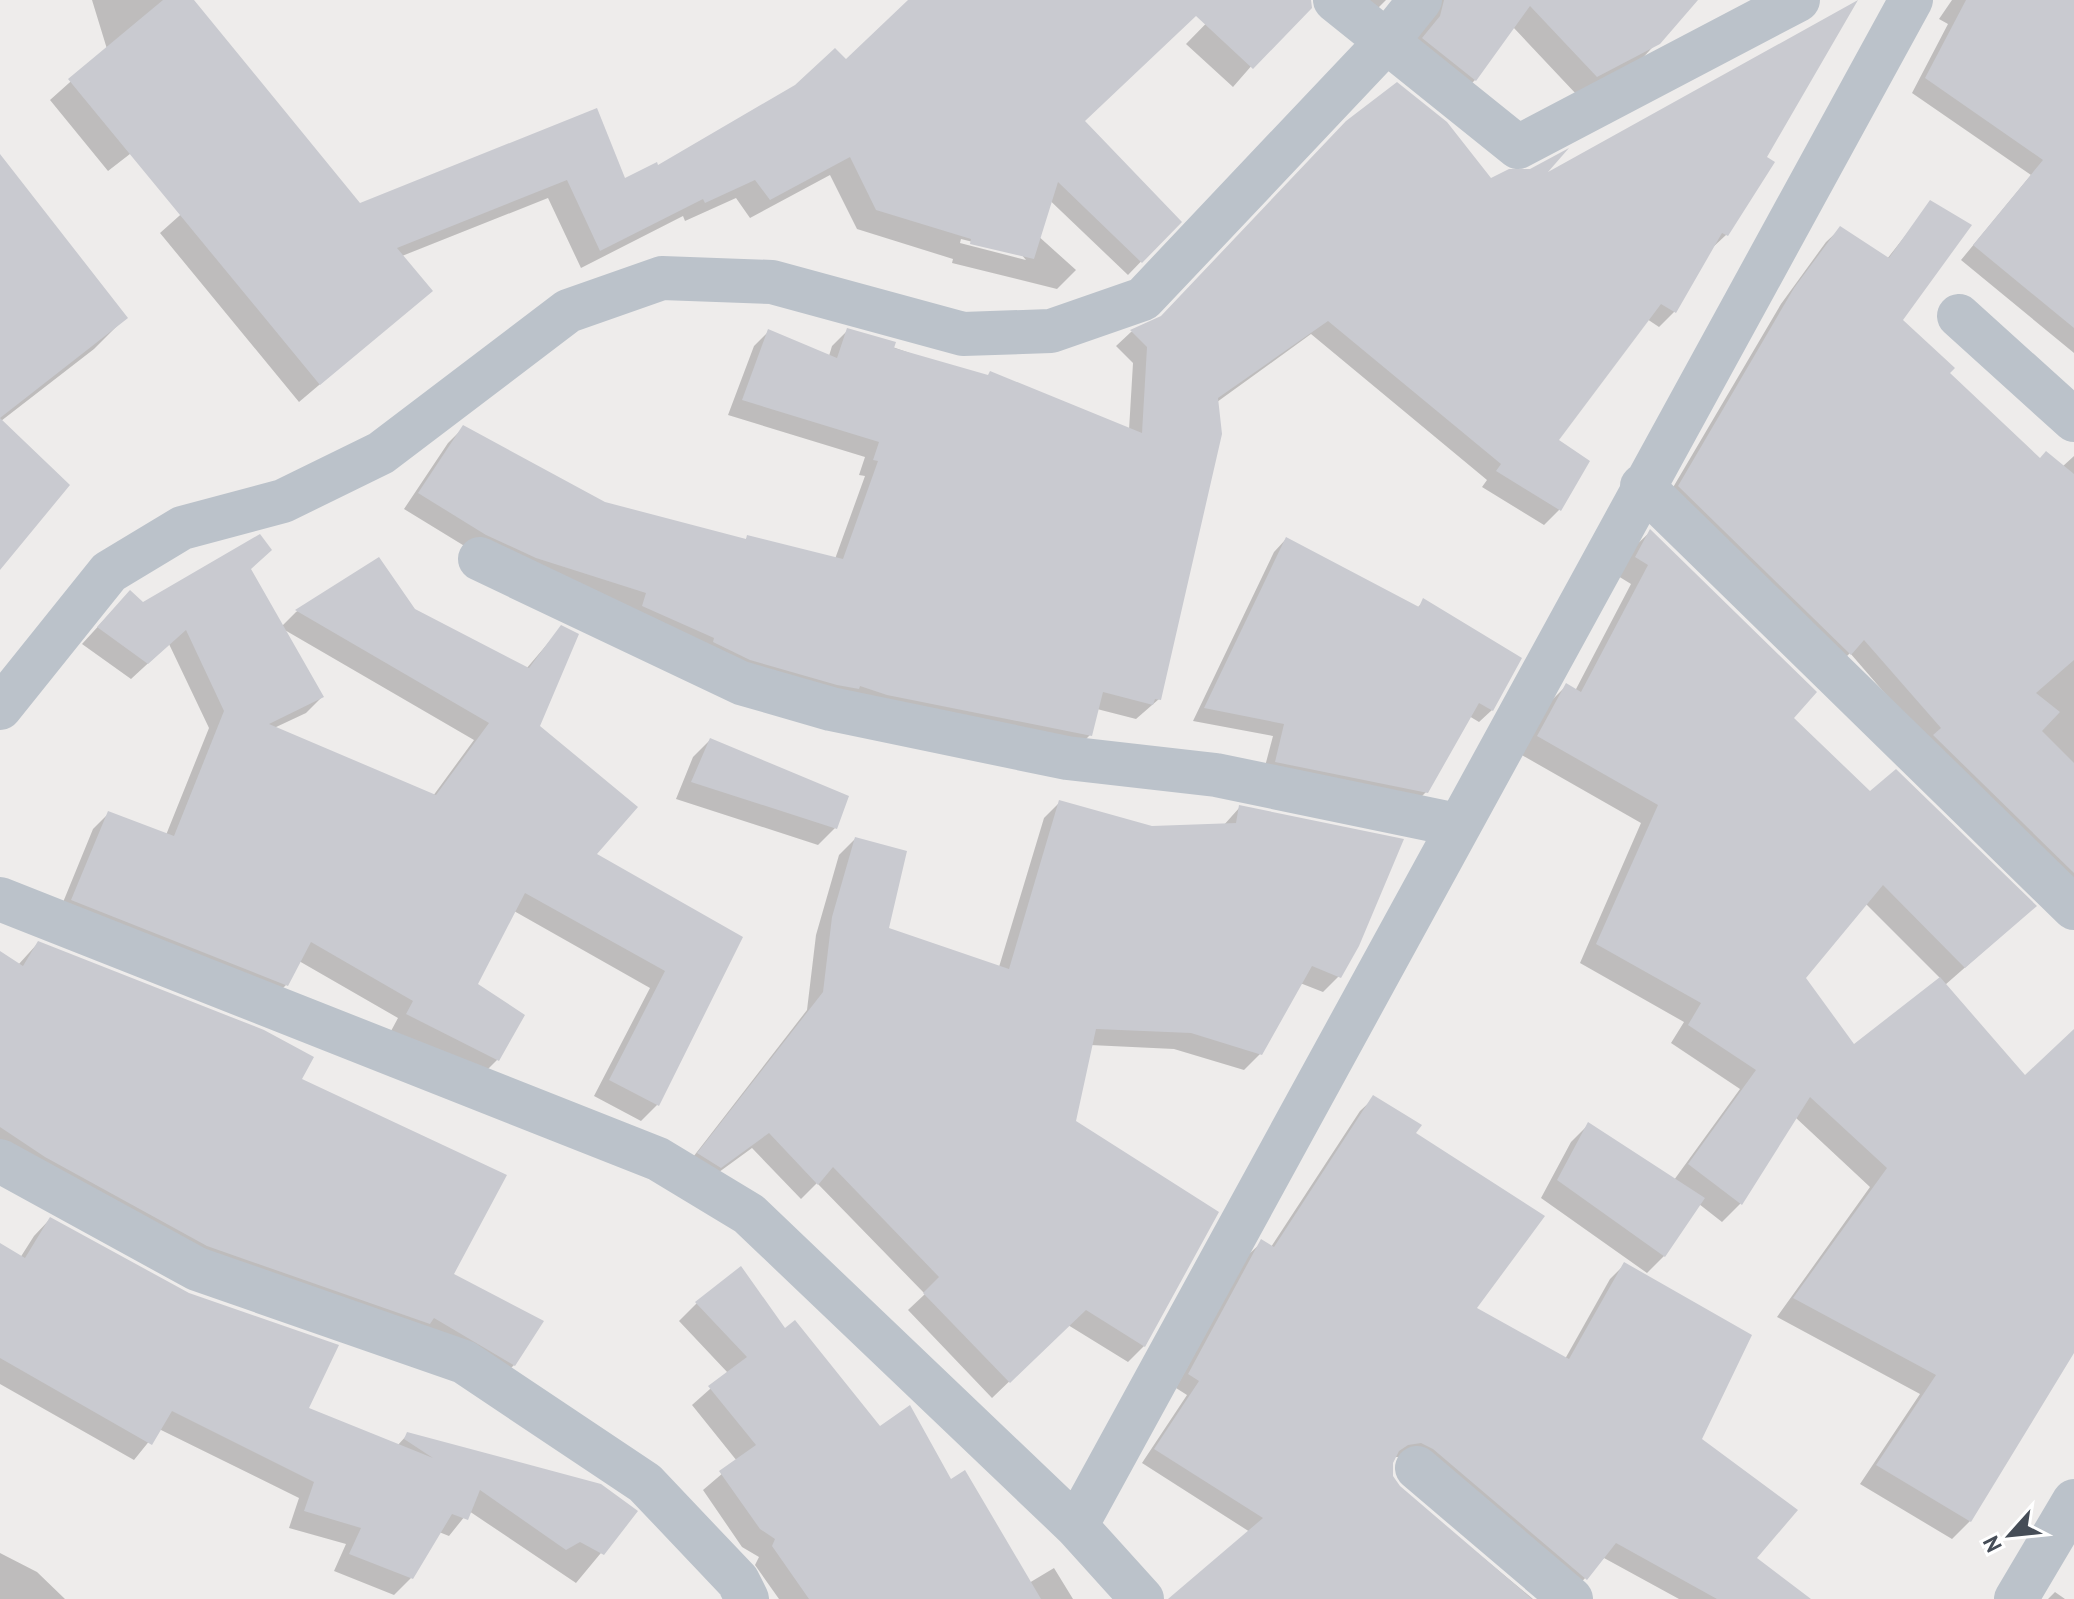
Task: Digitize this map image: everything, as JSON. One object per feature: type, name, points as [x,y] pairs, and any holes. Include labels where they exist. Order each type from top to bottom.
[{"type":"street","points":[[1335,0],[1518,147],[1798,0]]},
{"type":"street","points":[[0,708],[109,572],[182,528],[283,501],[381,453],[568,311],[662,278],[772,282],[963,334],[1051,331],[1143,299],[1388,40],[1420,0]]},
{"type":"street","points":[[1076,1526],[1642,486],[1911,0]]},
{"type":"street","points":[[1959,316],[2074,420]]},
{"type":"street","points":[[1642,486],[2074,908]]},
{"type":"street","points":[[480,559],[741,683],[831,709],[1067,758],[1216,775],[1457,825]]},
{"type":"street","points":[[0,899],[658,1159],[749,1214],[1076,1526],[1142,1599]]},
{"type":"street","points":[[0,1161],[197,1269],[464,1362],[645,1483],[738,1581],[747,1599]]},
{"type":"street","points":[[1417,1468],[1571,1599]]},
{"type":"street","points":[[2016,1599],[2074,1501]]},
{"type":"building","points":[[163,0],[194,0],[360,203],[597,108],[625,178],[657,162],[658,165],[795,85],[835,48],[846,59],[908,0],[1311,0],[1312,8],[1253,69],[1196,16],[1085,121],[1182,222],[1142,263],[1058,182],[1034,259],[970,244],[971,239],[876,210],[850,157],[770,200],[755,180],[705,203],[703,199],[600,251],[567,180],[397,248],[433,291],[320,385],[68,79]]},
{"type":"building","points":[[1444,0],[1698,0],[1660,44],[1597,77],[1530,6],[1476,81],[1422,38],[1440,16]]},
{"type":"building","points":[[1858,0],[1767,157],[1775,162],[1728,236],[1722,233],[1676,313],[1661,304],[1559,440],[1590,461],[1561,511],[1496,471],[1501,464],[1328,321],[1218,398],[1222,434],[1161,700],[1155,699],[1153,705],[1103,692],[1092,736],[887,695],[860,686],[859,689],[837,685],[750,660],[713,642],[714,638],[642,606],[646,593],[536,558],[486,535],[418,493],[463,425],[605,502],[746,539],[747,535],[843,559],[878,461],[873,460],[879,442],[742,400],[768,329],[837,358],[847,328],[896,342],[894,348],[988,375],[990,371],[1142,433],[1147,347],[1130,330],[1161,316],[1346,121],[1397,82],[1447,122],[1491,178],[1509,169],[1530,169],[1569,148],[1548,172]]},
{"type":"building","points":[[1966,0],[2074,0],[2074,328],[1973,245],[2043,160],[1925,78]]},
{"type":"building","points":[[0,154],[128,318],[0,418]]},
{"type":"building","points":[[1930,200],[1972,225],[1903,320],[1955,368],[1950,373],[2040,458],[2046,451],[2074,474],[2074,660],[2036,693],[2060,712],[2042,731],[2074,763],[2074,873],[1933,735],[1941,728],[1864,640],[1851,655],[1678,486],[1794,288],[1840,226],[1889,258]]},
{"type":"building","points":[[0,418],[70,485],[0,570]]},
{"type":"building","points":[[1650,529],[1817,692],[1794,718],[1870,791],[1896,769],[2037,906],[1965,968],[1883,885],[1806,978],[1854,1044],[1940,977],[2025,1075],[2074,1029],[2074,1353],[1971,1522],[1876,1465],[1936,1375],[1793,1298],[1887,1168],[1810,1097],[1742,1205],[1688,1164],[1756,1070],[1688,1025],[1701,1003],[1596,944],[1658,805],[1537,736],[1566,683],[1581,692],[1648,565],[1635,557]]},
{"type":"building","points":[[260,534],[272,550],[251,569],[324,697],[269,724],[436,795],[489,723],[295,610],[379,557],[415,609],[529,668],[561,625],[579,634],[540,726],[638,807],[597,854],[743,937],[659,1106],[609,1080],[665,971],[525,893],[478,984],[525,1015],[499,1061],[406,1014],[413,1001],[311,942],[288,986],[71,900],[108,811],[174,836],[224,711],[186,630],[148,664],[97,627],[130,590],[143,602]]},
{"type":"building","points":[[1286,537],[1419,607],[1423,598],[1522,658],[1493,711],[1479,703],[1428,793],[1275,762],[1284,724],[1204,708]]},
{"type":"building","points":[[710,738],[849,796],[837,829],[691,782]]},
{"type":"building","points":[[1059,800],[1152,826],[1236,823],[1239,805],[1404,839],[1359,946],[1341,978],[1312,966],[1262,1055],[1191,1033],[1096,1029],[1076,1121],[1219,1212],[1145,1347],[1086,1310],[1010,1383],[923,1293],[939,1277],[833,1167],[818,1185],[769,1133],[721,1168],[697,1153],[823,992],[832,917],[855,837],[907,851],[889,928],[1009,969]]},
{"type":"building","points":[[38,941],[264,1030],[314,1057],[302,1079],[507,1175],[454,1274],[544,1321],[515,1366],[434,1318],[430,1324],[207,1246],[45,1157],[0,1127],[0,951],[23,966]]},
{"type":"building","points":[[1373,1095],[1422,1125],[1416,1133],[1545,1216],[1477,1308],[1569,1359],[1624,1262],[1752,1335],[1702,1439],[1798,1510],[1757,1558],[1811,1599],[1717,1599],[1616,1543],[1587,1580],[1433,1449],[1421,1443],[1408,1445],[1399,1451],[1393,1463],[1393,1476],[1400,1486],[1532,1599],[1168,1599],[1263,1518],[1154,1449],[1199,1381],[1188,1374],[1261,1239],[1274,1247]]},
{"type":"building","points":[[1588,1122],[1705,1198],[1665,1257],[1557,1180]]},
{"type":"building","points":[[50,1217],[189,1293],[339,1345],[309,1408],[433,1458],[404,1439],[407,1432],[601,1484],[638,1511],[604,1555],[580,1542],[566,1550],[480,1490],[468,1520],[452,1514],[413,1579],[349,1554],[361,1528],[304,1511],[314,1482],[172,1411],[152,1445],[0,1358],[0,1243],[25,1258]]},
{"type":"building","points":[[741,1266],[785,1328],[795,1320],[880,1426],[910,1405],[951,1479],[965,1470],[1041,1599],[809,1599],[772,1546],[775,1539],[760,1529],[719,1471],[756,1445],[708,1386],[747,1357],[695,1302]]}]
